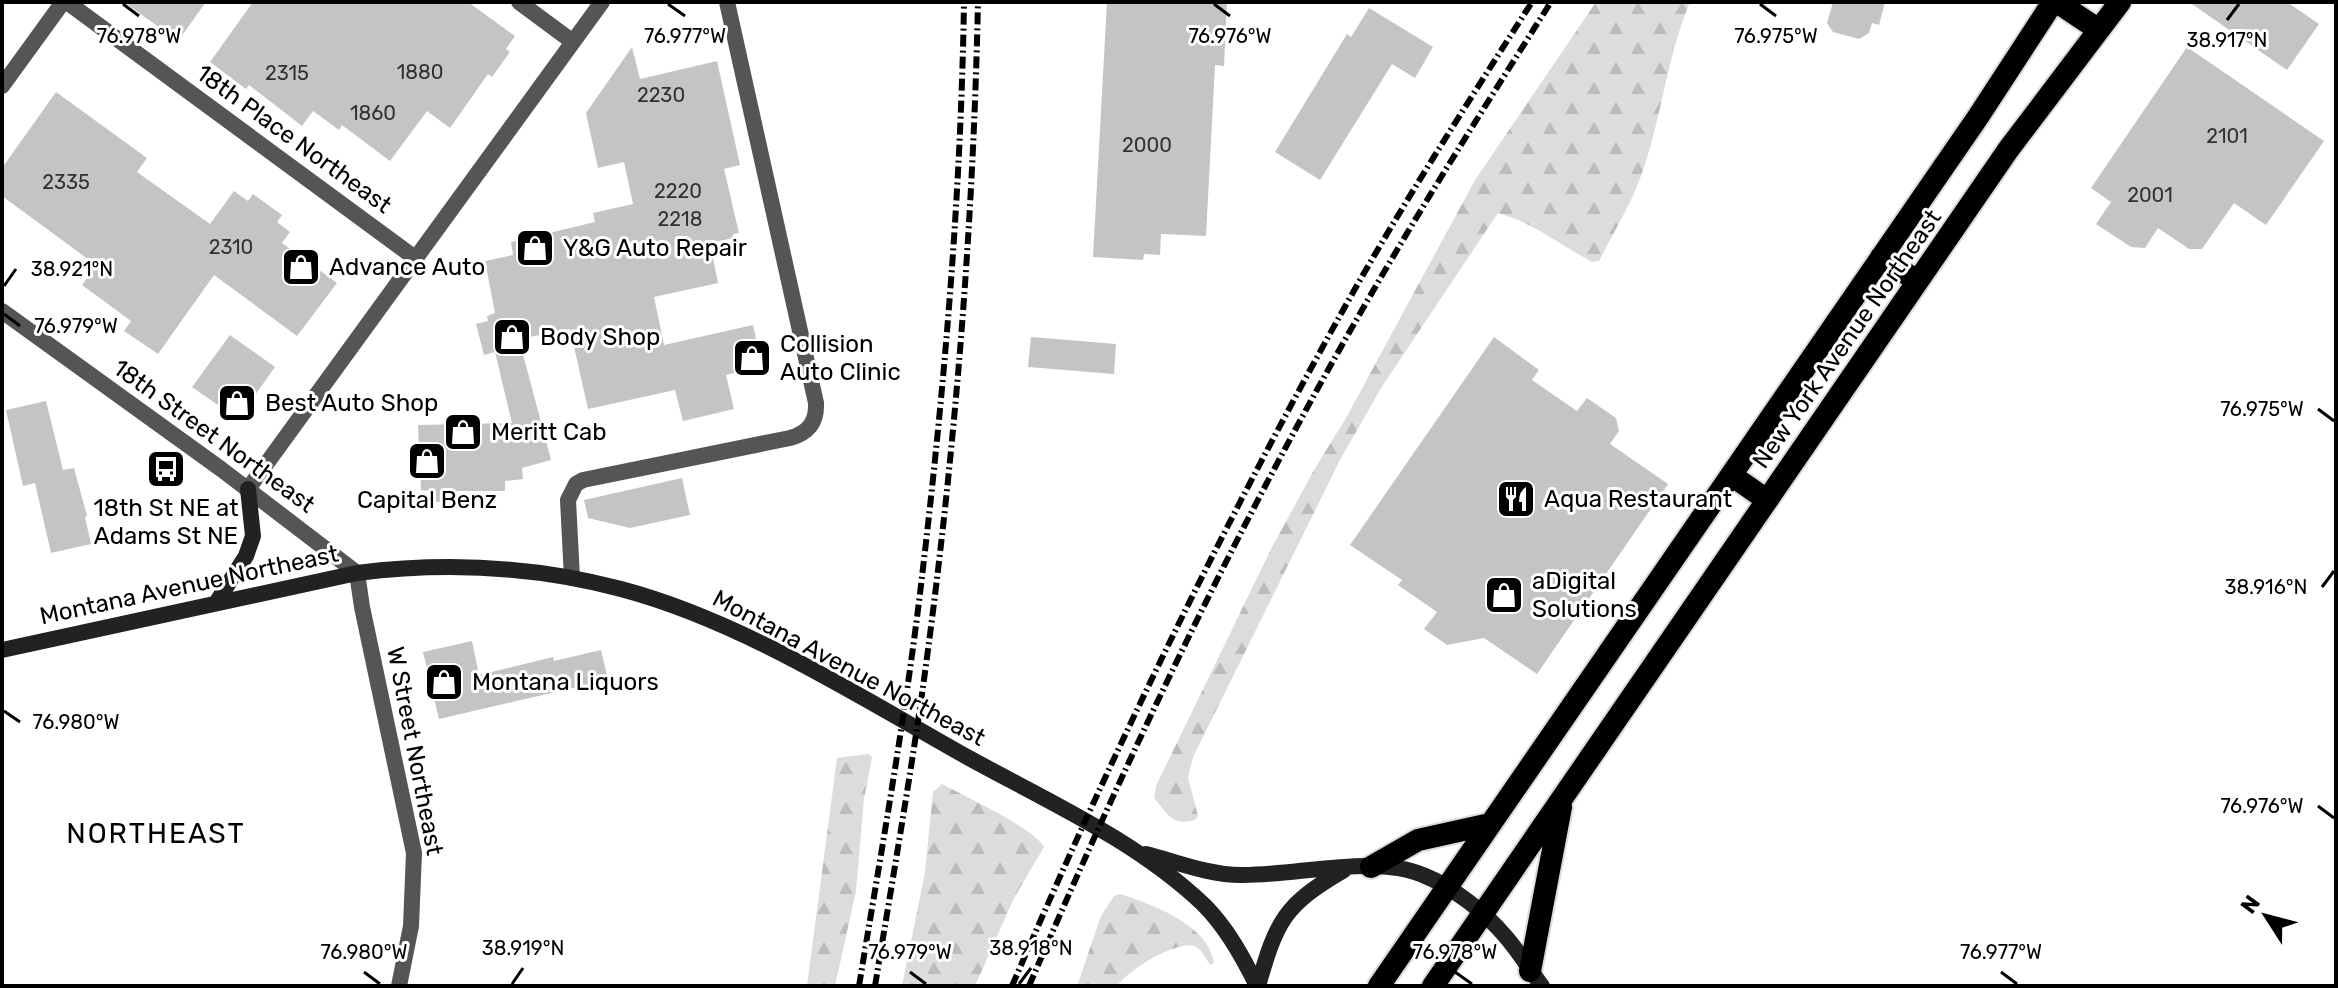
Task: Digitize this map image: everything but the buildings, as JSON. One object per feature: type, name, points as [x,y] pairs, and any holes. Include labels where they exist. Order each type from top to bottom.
[{"type":"highway","points":[[2055,2],[2099,30]]},
{"type":"highway","name":"New York Avenue Northeast","points":[[1379,986],[2055,2]]},
{"type":"highway","name":"New York Avenue Northeast","points":[[1433,986],[2008,150],[2120,2]]},
{"type":"highway","points":[[1881,257],[1917,281]]},
{"type":"highway","points":[[1731,475],[1767,500]]},
{"type":"highway","points":[[1533,981],[1564,794]]},
{"type":"highway","points":[[1360,867],[1418,840],[1490,824]]},
{"type":"main road","points":[[216,603],[246,556],[253,536],[248,489]]},
{"type":"main road","name":"Montana Avenue Northeast","points":[[2,650],[357,573],[396,568],[453,566],[509,569],[572,578],[665,602],[735,631],[1137,851],[1214,916],[1232,939],[1258,986]]},
{"type":"main road","name":"Montana Avenue Northeast","points":[[1137,851],[1205,870],[1238,875],[1360,867],[1413,871],[1446,888],[1505,935],[1533,981]]},
{"type":"main road","points":[[1258,986],[1273,937],[1285,914],[1305,894],[1360,867]]},
{"type":"street","points":[[2,86],[65,2]]},
{"type":"street","name":"18th Place Northeast","points":[[65,2],[415,258]]},
{"type":"street","points":[[519,2],[573,42]]},
{"type":"street","points":[[248,489],[602,2]]},
{"type":"street","points":[[572,578],[568,500],[570,491],[583,480],[790,438],[810,427],[816,412],[727,2]]},
{"type":"street","name":"18th Street Northeast","points":[[2,311],[248,489],[357,573]]},
{"type":"street","name":"W Street Northeast","points":[[357,573],[414,853],[411,926],[399,986]]},
{"type":"green space","points":[[1596,2],[1690,2],[1676,44],[1649,152],[1622,218],[1599,261],[1592,262],[1535,228],[1498,213],[1381,388],[1340,460],[1193,757],[1188,778],[1198,816],[1195,820],[1175,820],[1154,798],[1156,786],[1272,547],[1475,180]]},
{"type":"green space","points":[[868,754],[872,757],[864,799],[856,891],[835,986],[807,986],[837,758]]},
{"type":"green space","points":[[942,784],[1013,822],[1038,839],[1044,847],[1014,898],[975,986],[902,986],[925,872],[933,792]]},
{"type":"green space","points":[[1120,894],[1162,910],[1190,927],[1210,950],[1214,963],[1210,965],[1197,947],[1185,946],[1152,958],[1117,986],[1077,986],[1101,916],[1114,896]]},
{"type":"railway","points":[[859,986],[902,725],[931,498],[956,215],[964,2]]},
{"type":"railway","points":[[875,986],[922,694],[944,522],[967,262],[978,2]]},
{"type":"railway","points":[[1012,986],[1128,729],[1253,477],[1387,233],[1532,2]]},
{"type":"railway","points":[[1029,986],[1143,731],[1225,563],[1312,398],[1381,277],[1551,2]]},
{"type":"place","name":"Y&G Auto Repair","points":[[535,248]]},
{"type":"place","name":"Advance Auto","points":[[301,267]]},
{"type":"place","name":"Body Shop","points":[[512,337]]},
{"type":"place","name":"Collision Auto Clinic","points":[[752,358]]},
{"type":"place","name":"Best Auto Shop","points":[[237,403]]},
{"type":"place","name":"Meritt Cab","points":[[463,432]]},
{"type":"place","name":"Capital Benz","points":[[427,461]]},
{"type":"place","name":"18th St NE at Adams St NE","points":[[166,469]]},
{"type":"place","name":"Aqua Restaurant","points":[[1516,499]]},
{"type":"place","name":"aDigital Solutions","points":[[1504,595]]},
{"type":"place","name":"Montana Liquors","points":[[444,682]]},
{"type":"district","name":"NORTHEAST","points":[[156,833]]}]
